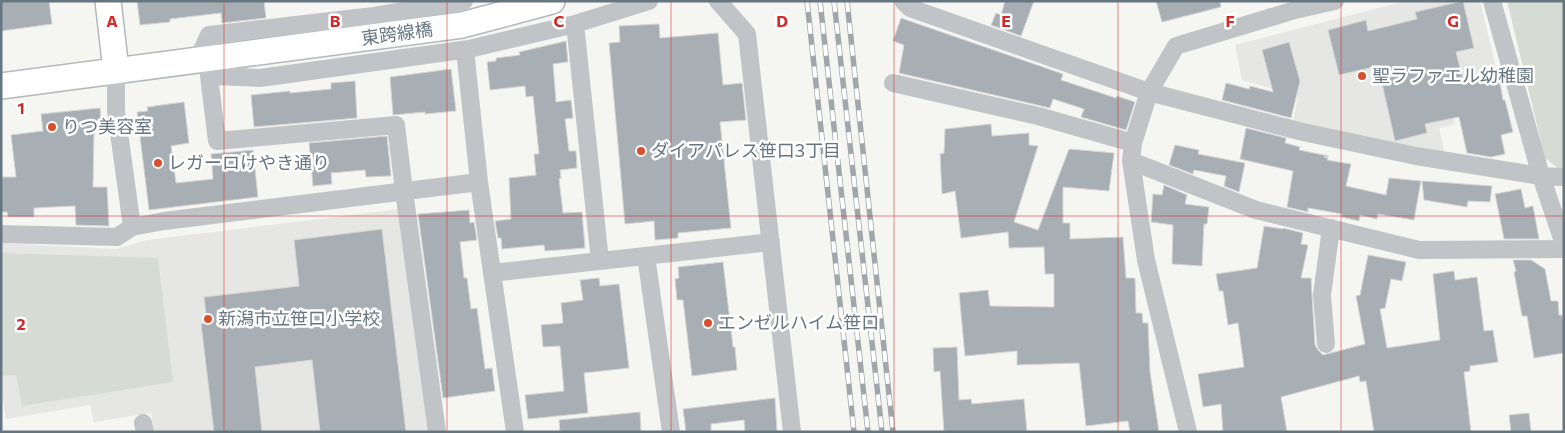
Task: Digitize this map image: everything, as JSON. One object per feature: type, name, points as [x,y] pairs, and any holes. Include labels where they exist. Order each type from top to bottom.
[{"type":"street","points":[[108,1],[116,70],[116,111],[132,227]]},
{"type":"street","name":"東跨線橋","points":[[1,86],[116,70],[205,62],[462,25],[552,1]]},
{"type":"street","points":[[205,62],[218,76],[260,78],[464,50],[574,24],[649,1]]},
{"type":"street","points":[[718,1],[747,34],[792,432]]},
{"type":"street","points":[[903,1],[910,8],[1149,92],[1303,132],[1416,156],[1541,176],[1564,177]]},
{"type":"street","points":[[1188,432],[1146,260],[1131,161],[1133,143],[1149,92],[1176,46],[1294,6],[1335,1]]},
{"type":"street","points":[[1492,1],[1541,176],[1564,244]]},
{"type":"street","points":[[437,432],[396,125],[217,141],[205,62],[209,35],[374,16],[460,2]]},
{"type":"street","points":[[574,24],[600,261]]},
{"type":"street","points":[[464,50],[479,182],[515,432]]},
{"type":"street","points":[[893,83],[1038,116],[1133,143]]},
{"type":"street","points":[[1131,161],[1256,210],[1418,250],[1564,249]]},
{"type":"street","points":[[1,234],[117,237],[132,227],[164,221],[479,182]]},
{"type":"street","points":[[1326,344],[1322,294],[1331,228]]},
{"type":"street","points":[[492,273],[771,242]]},
{"type":"street","points":[[646,256],[671,432]]},
{"type":"shaded area","name":"聖ラファエル幼稚園","points":[[1405,1],[1480,1],[1497,72],[1446,86],[1455,124],[1439,128],[1446,158],[1293,124],[1298,96],[1242,80],[1235,45]]},
{"type":"shaded area","points":[[1507,1],[1564,1],[1564,168],[1558,168],[1545,158]]},
{"type":"shaded area","name":"新潟市立笹口小学校","points":[[400,209],[430,432],[154,432],[151,413],[94,422],[90,405],[6,419],[1,390],[1,243],[116,249],[147,240]]},
{"type":"shaded area","points":[[1,253],[158,258],[173,382],[22,406],[16,375],[1,376]]},
{"type":"building","points":[[1,1],[49,1],[52,24],[1,31]]},
{"type":"building","points":[[137,1],[264,1],[266,18],[222,23],[221,13],[170,19],[170,22],[140,25]]},
{"type":"building","points":[[1005,1],[1034,1],[1021,36],[991,25],[996,13],[1001,15]]},
{"type":"building","points":[[1156,1],[1220,1],[1221,7],[1162,22]]},
{"type":"building","points":[[1463,1],[1474,48],[1456,52],[1464,83],[1499,76],[1503,100],[1505,100],[1513,132],[1501,135],[1505,154],[1491,157],[1467,153],[1459,117],[1425,124],[1427,133],[1395,141],[1378,66],[1339,75],[1328,30],[1366,20],[1368,31],[1417,19],[1415,12]]},
{"type":"building","points":[[901,18],[1063,74],[1061,80],[1116,98],[1117,96],[1135,102],[1126,130],[1081,117],[1084,109],[1053,99],[1050,108],[899,73],[904,45],[893,41]]},
{"type":"building","points":[[659,24],[660,38],[718,33],[723,85],[742,83],[746,120],[720,122],[731,228],[678,233],[678,238],[655,240],[654,221],[625,224],[609,43],[620,42],[619,26]]},
{"type":"building","points":[[566,41],[568,62],[553,64],[556,102],[571,100],[573,118],[565,119],[569,151],[576,151],[577,168],[560,170],[561,178],[559,179],[563,213],[582,212],[585,248],[545,251],[544,245],[502,249],[501,238],[498,238],[495,221],[511,219],[509,178],[536,175],[534,154],[539,154],[533,96],[526,97],[525,86],[490,90],[487,62],[496,61],[496,58],[520,55],[519,52]]},
{"type":"building","points":[[1289,42],[1300,81],[1291,118],[1222,100],[1226,83],[1249,89],[1250,86],[1273,92],[1262,50]]},
{"type":"building","points":[[451,69],[456,111],[393,115],[390,77]]},
{"type":"building","points":[[355,81],[357,118],[254,127],[251,95],[331,89],[331,83]]},
{"type":"building","points":[[184,102],[189,143],[171,146],[176,183],[213,179],[211,154],[253,150],[258,197],[149,210],[137,112],[148,111],[147,107]]},
{"type":"building","points":[[100,108],[102,131],[94,132],[93,187],[107,187],[109,226],[76,225],[75,206],[34,208],[34,217],[8,217],[7,212],[1,212],[2,177],[16,177],[11,135],[43,131],[41,114]]},
{"type":"building","points":[[991,124],[992,136],[1029,133],[1029,145],[1038,146],[1014,222],[1038,230],[1069,149],[1114,153],[1109,191],[1063,187],[1063,223],[1070,223],[1070,239],[1123,237],[1126,278],[1135,278],[1136,313],[1142,313],[1143,323],[1148,323],[1150,372],[1159,432],[1130,432],[1128,421],[1086,426],[1079,363],[1017,365],[1017,351],[965,356],[959,293],[988,290],[990,306],[1054,307],[1054,274],[1045,274],[1044,247],[1009,248],[1008,232],[961,238],[955,191],[942,194],[940,154],[944,153],[945,129]]},
{"type":"building","points":[[1246,128],[1286,138],[1285,143],[1300,147],[1299,150],[1329,156],[1324,157],[1328,158],[1327,160],[1351,164],[1346,186],[1386,195],[1389,178],[1421,181],[1414,220],[1378,214],[1377,219],[1360,215],[1359,221],[1341,217],[1342,214],[1308,208],[1308,212],[1287,207],[1293,171],[1240,159]]},
{"type":"building","points":[[387,136],[391,176],[366,177],[365,170],[331,173],[332,184],[313,186],[309,143]]},
{"type":"building","points":[[1175,145],[1199,150],[1198,154],[1245,163],[1239,192],[1224,186],[1226,176],[1194,170],[1193,174],[1169,165]]},
{"type":"building","points":[[1422,181],[1492,186],[1490,202],[1468,201],[1467,207],[1424,200]]},
{"type":"building","points":[[1164,185],[1187,195],[1185,204],[1209,207],[1207,224],[1204,224],[1202,266],[1172,264],[1173,225],[1151,222],[1153,194],[1162,195]]},
{"type":"building","points":[[1521,189],[1525,208],[1533,206],[1539,239],[1504,239],[1495,194]]},
{"type":"building","points":[[469,210],[470,223],[474,222],[477,240],[460,242],[464,278],[467,278],[471,309],[477,308],[485,369],[492,368],[495,391],[443,398],[418,214]]},
{"type":"building","points":[[1264,226],[1303,233],[1301,244],[1308,245],[1301,278],[1311,278],[1315,345],[1323,355],[1365,344],[1356,296],[1360,295],[1368,255],[1406,262],[1402,281],[1391,279],[1385,308],[1380,309],[1387,348],[1440,340],[1433,274],[1454,271],[1455,280],[1477,277],[1484,331],[1493,330],[1498,362],[1470,366],[1470,371],[1464,372],[1471,432],[1374,432],[1366,381],[1360,382],[1359,376],[1281,397],[1287,432],[1223,432],[1221,404],[1203,407],[1198,374],[1244,367],[1238,323],[1228,325],[1223,291],[1219,291],[1216,274],[1257,268]]},
{"type":"building","points":[[382,229],[406,432],[320,432],[312,360],[255,367],[262,432],[214,432],[201,324],[207,323],[204,297],[299,286],[294,240]]},
{"type":"building","points":[[1513,260],[1531,260],[1545,269],[1551,301],[1558,301],[1559,315],[1562,315],[1564,324],[1564,353],[1534,358],[1527,316],[1522,316]]},
{"type":"building","name":"エンゼルハイム笹口","points":[[723,262],[737,370],[692,376],[683,300],[677,300],[675,279],[679,278],[678,267]]},
{"type":"building","points":[[599,278],[600,286],[619,284],[629,368],[584,373],[588,413],[528,419],[525,395],[564,391],[560,346],[543,347],[541,325],[563,323],[561,303],[583,300],[580,280]]},
{"type":"building","points":[[957,347],[959,400],[971,399],[972,404],[1024,399],[1027,432],[944,432],[940,371],[934,372],[933,348]]},
{"type":"building","points":[[775,398],[777,432],[745,432],[744,420],[711,424],[711,432],[686,432],[683,409]]},
{"type":"building","points":[[640,412],[641,432],[560,432],[559,420]]},
{"type":"building","points":[[1529,413],[1531,432],[1511,432],[1509,415]]},
{"type":"railway","points":[[807,1],[854,432]]},
{"type":"railway","points":[[820,1],[868,432]]},
{"type":"railway","points":[[834,1],[882,432]]},
{"type":"railway","points":[[847,1],[893,432]]},
{"type":"place","name":"聖ラファエル幼稚園","points":[[1362,76]]},
{"type":"place","name":"りつ美容室","points":[[52,127]]},
{"type":"place","name":"ダイアパレス笹口3丁目","points":[[641,151]]},
{"type":"place","name":"レガーロけやき通り","points":[[158,163]]},
{"type":"place","name":"新潟市立笹口小学校","points":[[208,319]]},
{"type":"place","name":"エンゼルハイム笹口","points":[[708,323]]}]
